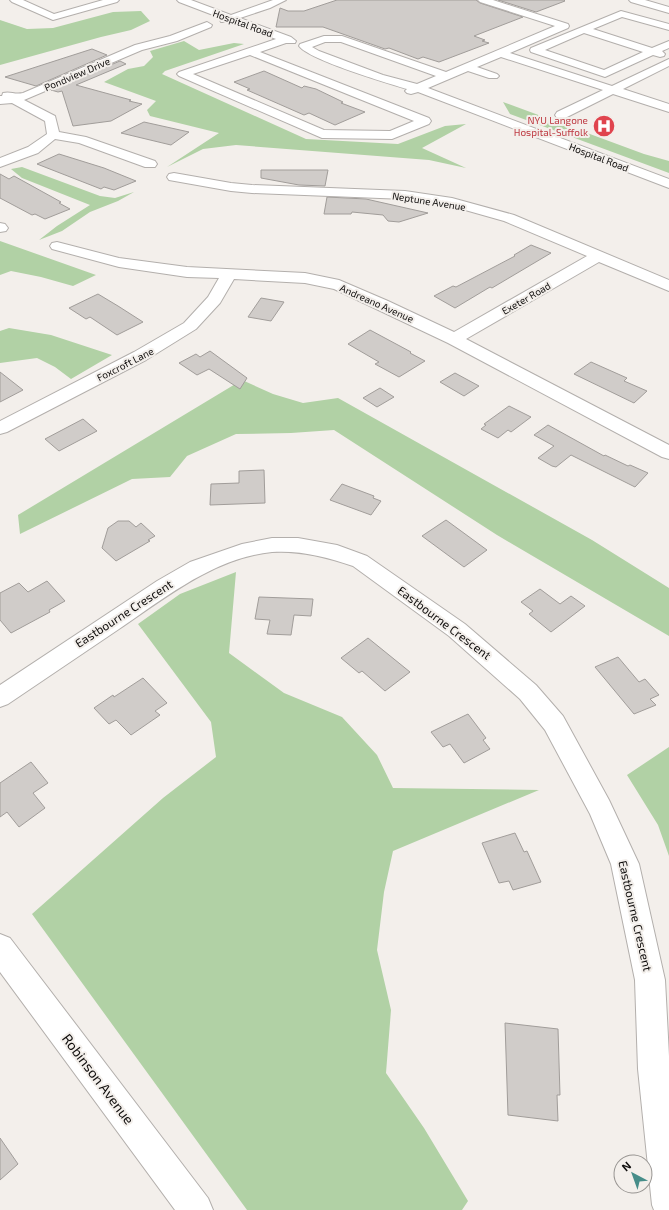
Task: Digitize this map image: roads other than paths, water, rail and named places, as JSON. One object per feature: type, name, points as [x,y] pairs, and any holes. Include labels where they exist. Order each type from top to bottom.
[{"type":"street","points":[[14,0],[53,17],[97,2],[114,0]]},
{"type":"street","points":[[41,12],[84,0]]},
{"type":"street","name":"Hospital Road","points":[[182,0],[304,46],[323,50],[387,74],[417,88],[669,184]]},
{"type":"street","points":[[380,104],[564,26],[483,0]]},
{"type":"street","points":[[634,0],[669,10]]},
{"type":"street","name":"Pondview Drive","points":[[0,100],[14,99],[139,47],[170,36],[191,33],[207,25],[277,1]]},
{"type":"street","points":[[244,5],[257,9]]},
{"type":"street","points":[[669,27],[621,14],[535,50],[605,74],[669,44]]},
{"type":"street","points":[[584,30],[669,56]]},
{"type":"street","points":[[249,51],[425,122],[392,135],[322,134],[183,74],[249,51],[286,39]]},
{"type":"street","points":[[304,46],[324,39],[342,39],[447,76]]},
{"type":"street","points":[[500,53],[669,108]]},
{"type":"street","points":[[561,115],[669,62]]},
{"type":"street","points":[[467,67],[493,76]]},
{"type":"street","points":[[0,92],[51,119],[53,135]]},
{"type":"street","points":[[0,163],[33,150],[53,135],[82,140],[150,164]]},
{"type":"street","name":"Neptune Avenue","points":[[174,176],[245,188],[405,195],[452,202],[509,218],[669,286]]},
{"type":"street","name":"Andreano Avenue","points":[[57,246],[119,262],[187,272],[306,278],[339,285],[454,339],[669,453]]},
{"type":"street","name":"Exeter Road","points":[[454,339],[598,256]]},
{"type":"street","name":"Foxcroft Lane","points":[[0,428],[140,356],[190,326],[214,300],[229,275]]},
{"type":"street","name":"Eastbourne Crescent","points":[[0,697],[165,586],[198,567],[242,550],[272,545],[298,545],[337,553],[360,561],[457,630],[528,692],[554,722],[600,808],[625,864],[650,980],[654,1069],[669,1206]]},
{"type":"street","name":"Robinson Avenue","points":[[0,948],[196,1210]]},
{"type":"place","name":"NYU Langone Hospital-Suffolk","points":[[604,126]]}]
